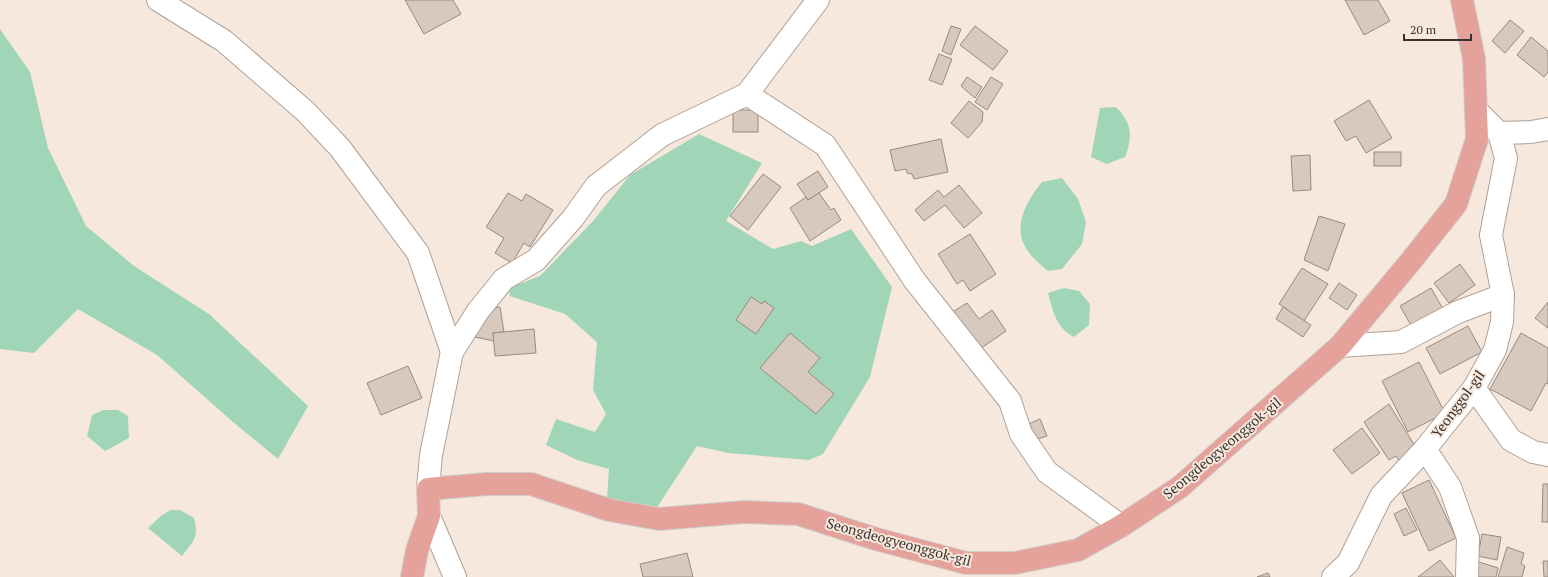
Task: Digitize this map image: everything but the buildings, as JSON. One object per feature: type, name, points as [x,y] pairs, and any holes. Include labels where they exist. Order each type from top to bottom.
[{"type":"main road","name":"Seongdeogyeonggok-gil","points":[[428,488],[487,484],[531,484],[609,510],[659,519],[744,512],[798,514],[876,539],[966,563],[1015,563],[1078,550],[1121,526],[1180,487],[1340,346],[1412,262],[1456,204],[1477,139],[1474,59],[1462,0]]},
{"type":"main road","points":[[412,577],[417,550],[430,516],[428,488]]},
{"type":"street","points":[[158,0],[224,42],[305,111],[340,148],[418,253],[452,352]]},
{"type":"street","points":[[428,488],[431,455],[452,352],[478,311],[504,279],[536,260],[573,218],[596,186],[662,135],[746,94],[818,0]]},
{"type":"street","points":[[746,94],[825,145],[915,280],[1010,401],[1021,434],[1047,472],[1121,526]]},
{"type":"street","name":"Yeonggol-gil","points":[[1333,577],[1348,563],[1381,496],[1425,449],[1474,388],[1495,350],[1502,322],[1503,296],[1491,235],[1506,158],[1499,133],[1476,110]]},
{"type":"street","points":[[1499,133],[1531,132],[1548,129]]},
{"type":"street","points":[[1340,346],[1401,342],[1458,312],[1503,296]]},
{"type":"street","points":[[1474,388],[1511,440],[1533,452],[1548,455]]},
{"type":"street","name":"Yeonggol-gil","points":[[1425,449],[1450,487],[1468,538],[1467,577]]},
{"type":"street","points":[[430,516],[455,577]]},
{"type":"green space","points":[[0,29],[30,72],[48,148],[86,226],[134,266],[209,314],[308,406],[278,459],[233,422],[157,355],[78,309],[34,353],[0,349]]},
{"type":"green space","points":[[1116,107],[1128,124],[1130,130],[1129,143],[1125,157],[1107,164],[1091,157],[1100,108]]},
{"type":"green space","points":[[699,134],[762,163],[726,221],[773,249],[801,241],[812,246],[851,229],[892,287],[870,377],[823,454],[809,460],[728,453],[697,446],[656,509],[607,499],[609,469],[577,460],[546,445],[556,419],[595,432],[606,414],[593,390],[597,342],[565,314],[510,296],[509,288],[540,276],[594,220],[630,175]]},
{"type":"green space","points":[[1062,178],[1078,199],[1086,222],[1082,244],[1062,269],[1048,271],[1030,254],[1024,245],[1021,236],[1022,217],[1030,199],[1042,182]]},
{"type":"green space","points":[[1064,288],[1079,291],[1090,304],[1089,325],[1074,337],[1059,324],[1048,293]]},
{"type":"green space","points":[[103,410],[118,410],[128,416],[129,438],[105,451],[87,436],[92,415]]},
{"type":"green space","points":[[171,510],[180,510],[194,518],[196,534],[190,546],[182,556],[148,528],[162,515]]}]
